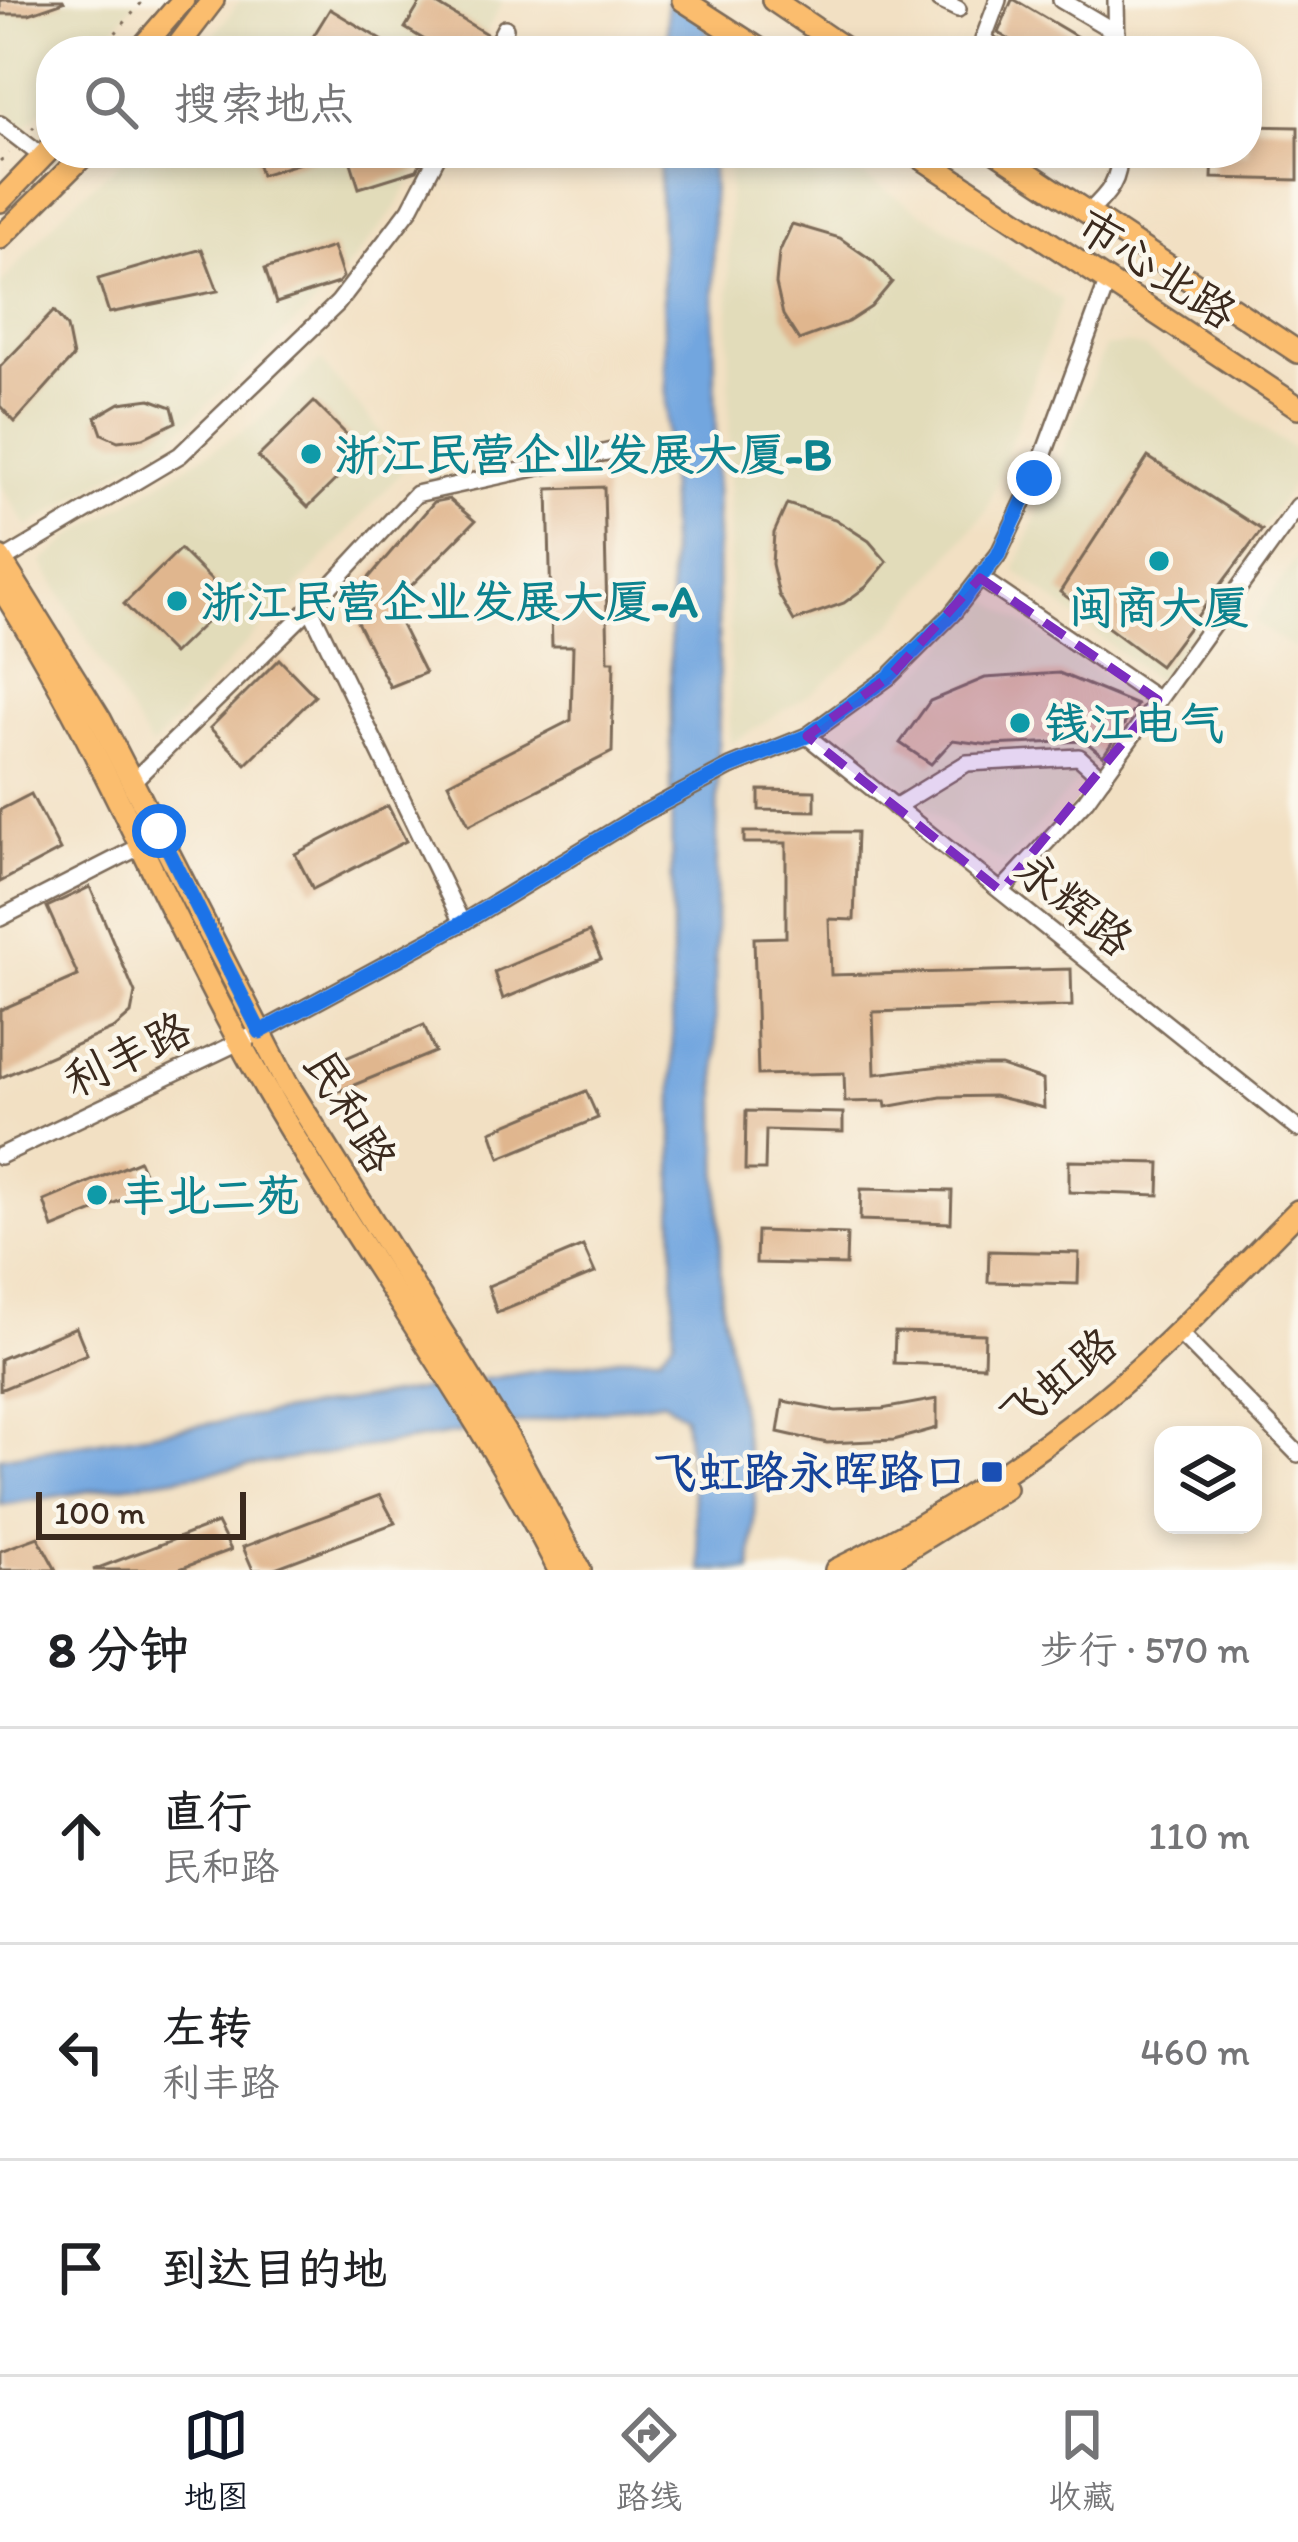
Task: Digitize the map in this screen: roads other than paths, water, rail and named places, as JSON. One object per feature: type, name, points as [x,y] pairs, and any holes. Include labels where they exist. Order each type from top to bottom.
[{"type":"main road","points":[[185,36],[213,0]]},
{"type":"main road","points":[[683,0],[739,36]]},
{"type":"main road","points":[[773,0],[826,36]]},
{"type":"main road","points":[[149,36],[172,3]]},
{"type":"main road","points":[[0,201],[36,163]]},
{"type":"main road","points":[[0,238],[71,168]]},
{"type":"main road","name":"市心北路","points":[[936,168],[1107,284],[1287,392],[1298,407]]},
{"type":"main road","name":"市心北路","points":[[1022,168],[1298,352]]},
{"type":"main road","name":"民和路","points":[[1,560],[133,781],[249,1036],[309,1120],[508,1438],[580,1570]]},
{"type":"main road","name":"民和路","points":[[0,585],[64,692],[141,846],[490,1442],[559,1570]]},
{"type":"main road","name":"飞虹路","points":[[836,1570],[879,1550],[983,1487],[1087,1413],[1193,1317],[1298,1211]]},
{"type":"main road","name":"飞虹路","points":[[873,1570],[984,1503],[1100,1418],[1186,1340],[1298,1226]]},
{"type":"street","points":[[939,0],[958,9]]},
{"type":"street","points":[[984,36],[998,0]]},
{"type":"street","points":[[1061,0],[1117,33]]},
{"type":"street","points":[[1116,0],[1117,33]]},
{"type":"street","points":[[501,36],[505,28]]},
{"type":"street","points":[[0,124],[36,145]]},
{"type":"street","points":[[1,560],[180,455],[338,303],[410,209],[432,168]]},
{"type":"street","points":[[1090,211],[1108,194],[1119,168]]},
{"type":"street","name":"利丰路","points":[[0,1156],[249,1036],[462,923],[638,816],[730,767],[807,736],[890,676],[952,614],[998,555],[1034,478],[1107,284]]},
{"type":"street","points":[[133,781],[310,608],[416,494],[630,447]]},
{"type":"street","points":[[1001,891],[1102,778],[1298,506]]},
{"type":"street","points":[[980,578],[1158,700]]},
{"type":"street","points":[[310,608],[462,923]]},
{"type":"street","name":"永辉路","points":[[807,736],[1298,1129]]},
{"type":"street","points":[[895,807],[967,763],[1078,758],[1102,778]]},
{"type":"street","points":[[0,918],[141,846]]},
{"type":"street","points":[[1186,1340],[1298,1454]]},
{"type":"water","points":[[667,0],[705,0],[708,36],[668,36]]},
{"type":"water","points":[[659,168],[712,168],[719,697],[715,993],[721,1299],[755,1499],[751,1570],[701,1570],[684,1416],[663,1401],[0,1505],[0,1457],[631,1356],[660,1356],[674,1339],[670,535]]},
{"type":"place","name":"浙江民营企业发展大厦-B","points":[[311,454]]},
{"type":"place","name":"闽商大厦","points":[[1159,561]]},
{"type":"place","name":"浙江民营企业发展大厦-A","points":[[177,601]]},
{"type":"place","name":"钱江电气","points":[[1020,723]]},
{"type":"place","name":"丰北二苑","points":[[97,1195]]},
{"type":"place","name":"飞虹路永晖路口","points":[[992,1472]]}]
